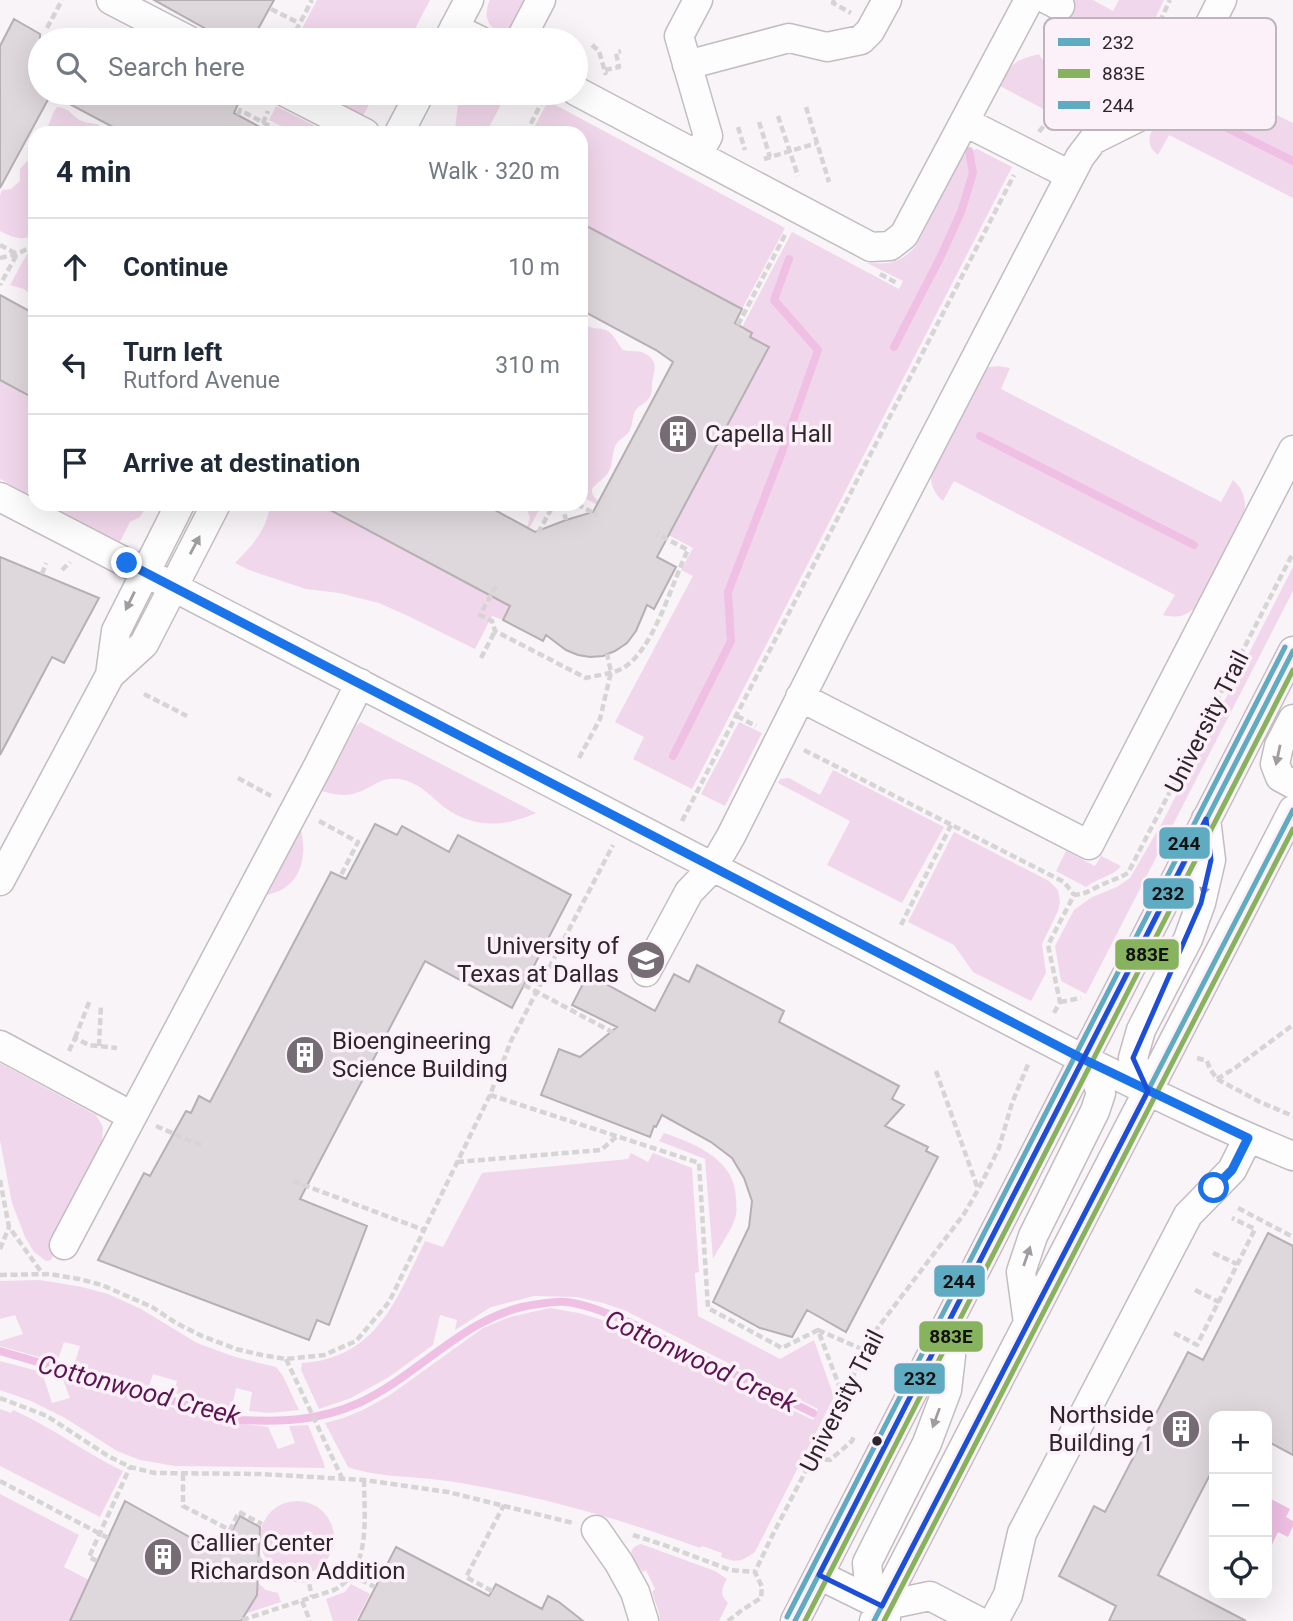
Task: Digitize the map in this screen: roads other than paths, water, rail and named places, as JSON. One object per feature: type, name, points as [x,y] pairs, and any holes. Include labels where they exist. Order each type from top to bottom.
[{"type":"street","points":[[111,0],[165,28]]},
{"type":"street","points":[[462,28],[469,0]]},
{"type":"street","points":[[526,28],[541,0]]},
{"type":"street","points":[[698,0],[679,36],[708,136],[698,155]]},
{"type":"street","points":[[687,65],[789,37],[827,47],[861,40],[870,31],[887,0]]},
{"type":"street","points":[[585,105],[698,155],[871,247],[890,246],[904,235],[1029,0]]},
{"type":"street","points":[[1213,18],[1222,0]]},
{"type":"street","points":[[310,105],[351,126]]},
{"type":"street","points":[[403,126],[414,105]]},
{"type":"street","points":[[965,122],[1070,175]]},
{"type":"street","points":[[646,972],[689,892],[713,867],[734,829],[1070,175],[1093,140],[1113,130]]},
{"type":"street","points":[[800,697],[1089,845],[1293,450]]},
{"type":"street","points":[[0,497],[1083,1059],[1248,1138],[1293,1156]]},
{"type":"street","points":[[110,675],[116,631],[176,511]]},
{"type":"street","points":[[0,881],[110,675],[144,644],[212,511]]},
{"type":"street","points":[[795,1621],[1293,651]]},
{"type":"street","points":[[64,1245],[360,683]]},
{"type":"street","points":[[1293,719],[1279,746],[1275,764],[1280,777],[1293,784]]},
{"type":"street","points":[[881,1616],[1028,1322],[1293,810]]},
{"type":"street","points":[[1148,1091],[1138,1077],[1133,1058],[1141,1030],[1188,939],[1201,903],[1211,860],[1206,819]]},
{"type":"street","points":[[0,1045],[132,1116]]},
{"type":"street","points":[[1028,1322],[1021,1272],[1033,1236],[1096,1111],[1101,1093],[1094,1073],[1083,1059]]},
{"type":"street","points":[[994,1621],[1008,1595],[1022,1533],[1188,1215],[1232,1170],[1248,1138]]},
{"type":"street","points":[[881,1616],[869,1584],[867,1563],[927,1443],[947,1390],[951,1356],[946,1327]]},
{"type":"street","points":[[596,1530],[635,1592],[644,1621]]},
{"type":"street","points":[[820,1575],[881,1616]]},
{"type":"street","points":[[881,1616],[930,1597],[978,1621]]},
{"type":"waterway","points":[[1231,130],[1293,161]]},
{"type":"waterway","points":[[894,347],[961,212],[973,173],[969,151]]},
{"type":"waterway","points":[[673,756],[731,641],[728,592],[818,350],[774,300],[789,259]]},
{"type":"waterway","points":[[980,436],[1194,545]]},
{"type":"waterway","name":"Cottonwood Creek","points":[[0,1351],[239,1420],[300,1419],[344,1409],[382,1391],[467,1331],[489,1319],[513,1309],[566,1302],[591,1307],[631,1323],[813,1413]]},
{"type":"place","name":"Capella Hall","points":[[678,434]]},
{"type":"place","name":"University of Texas at Dallas","points":[[646,960]]},
{"type":"place","name":"Bioengineering Science Building","points":[[305,1055]]},
{"type":"place","name":"Northside Building 1","points":[[1181,1429]]},
{"type":"place","name":"Callier Center Richardson Addition","points":[[163,1557]]}]
